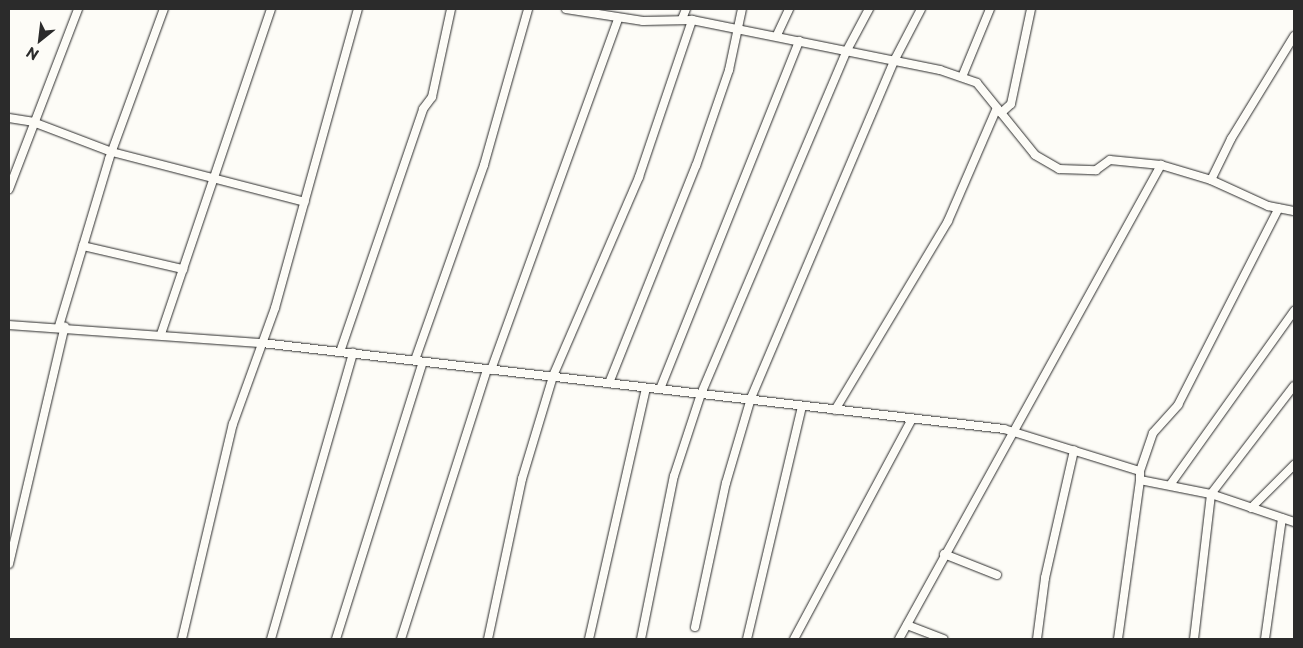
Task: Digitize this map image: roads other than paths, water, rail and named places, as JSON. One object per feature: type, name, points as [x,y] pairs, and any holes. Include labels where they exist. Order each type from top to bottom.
[{"type":"street","points":[[9,189],[32,122],[78,9]]},
{"type":"street","points":[[9,564],[62,326],[83,246],[112,152],[164,9]]},
{"type":"street","points":[[161,334],[271,9]]},
{"type":"street","points":[[182,639],[234,424],[262,343],[305,202],[358,9]]},
{"type":"street","points":[[340,352],[423,109],[432,97],[451,9]]},
{"type":"street","points":[[336,639],[419,361],[484,165],[528,9]]},
{"type":"street","points":[[566,9],[618,19],[682,18],[736,27],[846,52],[895,59],[962,77],[977,83],[1035,155],[1059,169],[1096,170],[1110,160],[1161,165],[1212,180],[1279,208],[1294,212]]},
{"type":"street","points":[[682,18],[686,9]]},
{"type":"street","points":[[609,383],[696,166],[729,70],[736,27],[742,9]]},
{"type":"street","points":[[777,35],[789,9]]},
{"type":"street","points":[[641,639],[674,476],[701,394],[846,52],[869,9]]},
{"type":"street","points":[[695,627],[726,483],[751,398],[895,59],[921,9]]},
{"type":"street","points":[[962,77],[990,9]]},
{"type":"street","points":[[835,410],[948,221],[999,110],[1011,104],[1031,9]]},
{"type":"street","points":[[401,639],[489,369],[618,19]]},
{"type":"street","points":[[488,639],[522,480],[553,376],[639,177],[692,20]]},
{"type":"street","points":[[1212,180],[1231,139],[1294,36]]},
{"type":"street","points":[[660,389],[800,41]]},
{"type":"street","points":[[9,118],[32,122],[112,152],[305,202]]},
{"type":"street","points":[[899,639],[944,554],[1161,165]]},
{"type":"street","points":[[1118,639],[1140,476],[1153,433],[1178,405],[1279,208]]},
{"type":"street","points":[[83,246],[183,269]]},
{"type":"street","points":[[1170,485],[1294,311]]},
{"type":"street","points":[[9,326],[62,326],[262,343],[646,388],[751,398],[1012,432],[1074,450],[1140,476],[1211,494],[1294,522]]},
{"type":"street","points":[[271,639],[353,353]]},
{"type":"street","points":[[1194,639],[1211,494],[1294,386]]},
{"type":"street","points":[[589,639],[646,388]]},
{"type":"street","points":[[747,639],[802,406]]},
{"type":"street","points":[[794,639],[912,418]]},
{"type":"street","points":[[1037,639],[1044,578],[1074,450]]},
{"type":"street","points":[[1251,508],[1294,465]]},
{"type":"street","points":[[1265,639],[1282,518]]},
{"type":"street","points":[[944,554],[997,575]]},
{"type":"street","points":[[907,626],[943,639]]}]
